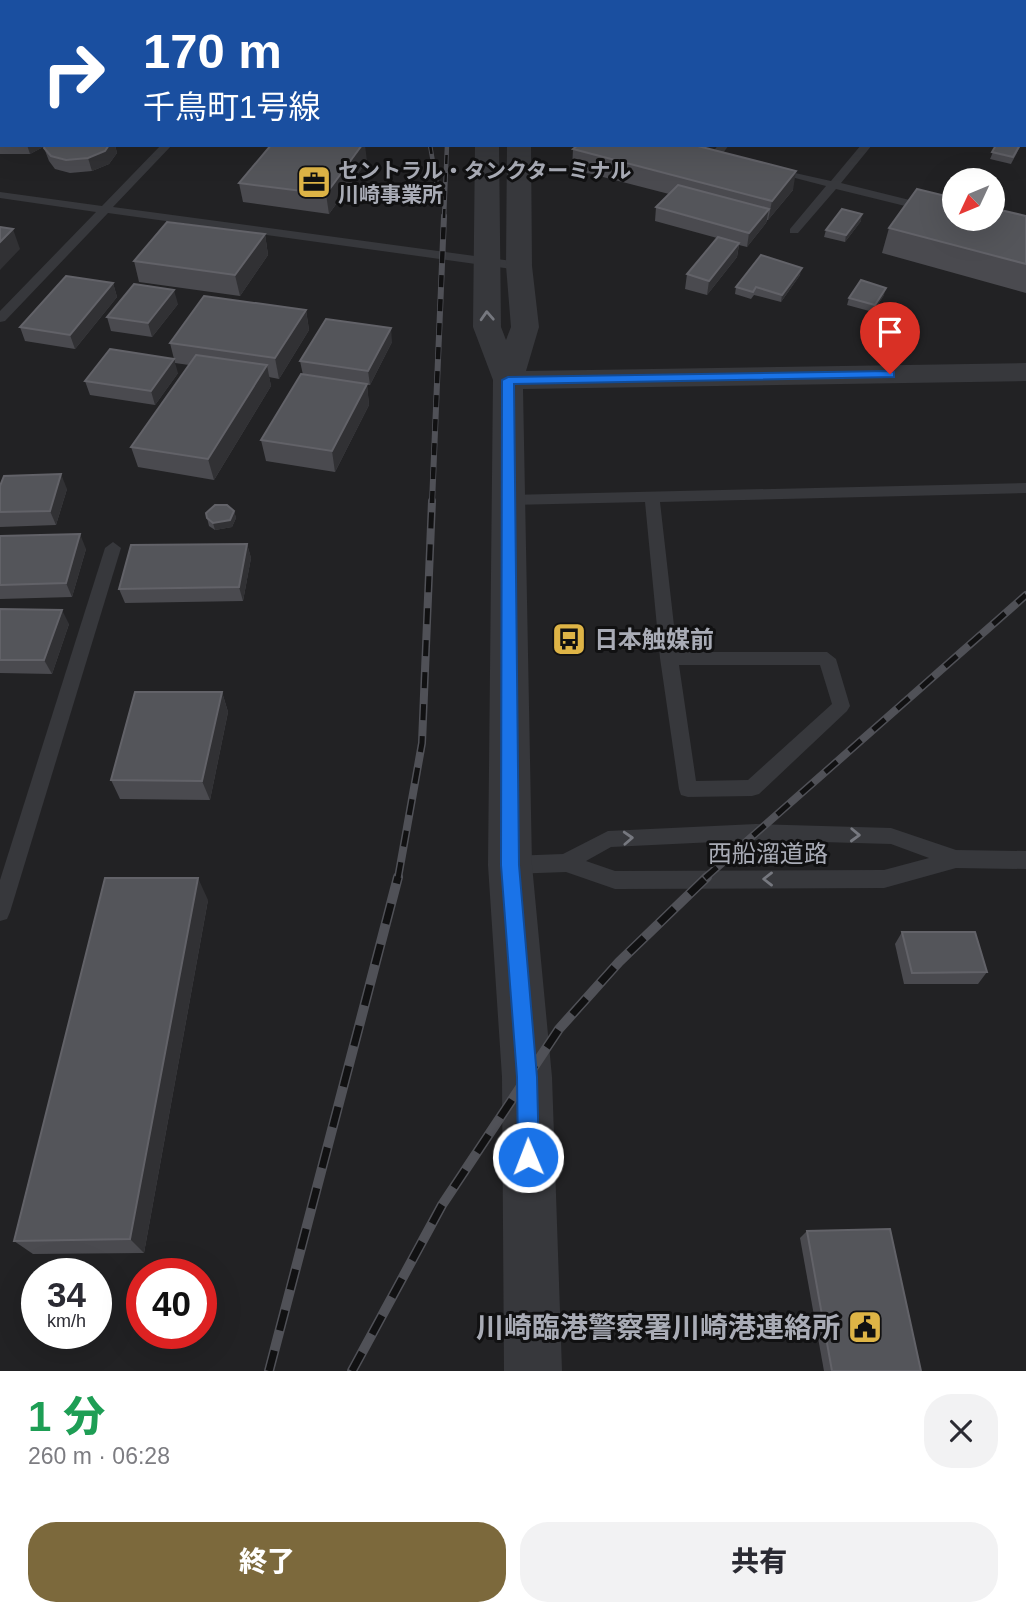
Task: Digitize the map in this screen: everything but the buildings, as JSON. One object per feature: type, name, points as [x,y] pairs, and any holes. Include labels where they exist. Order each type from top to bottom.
[{"type":"street","points":[[487,147],[487,327],[508,380]]},
{"type":"street","points":[[519,147],[519,266],[525,327],[508,380],[510,865],[527,1077],[533,1371]]},
{"type":"street","points":[[508,380],[1026,372]]},
{"type":"lane","points":[[0,318],[165,147]]},
{"type":"lane","points":[[716,155],[722,147]]},
{"type":"lane","points":[[794,231],[865,147]]},
{"type":"lane","points":[[703,152],[729,158]]},
{"type":"lane","points":[[755,165],[942,212]]},
{"type":"lane","points":[[0,195],[519,266]]},
{"type":"lane","points":[[509,500],[1026,488]]},
{"type":"lane","points":[[652,497],[669,658],[688,789],[752,788],[841,706],[827,659],[669,658]]},
{"type":"lane","points":[[0,912],[113,548]]},
{"type":"lane","points":[[566,863],[608,839],[756,832],[891,836],[957,859]]},
{"type":"lane","name":"西船溜道路","points":[[510,865],[566,863],[615,880],[884,879],[957,859],[1026,860]]},
{"type":"shaded area","points":[[0,147],[1026,147],[1026,1371],[0,1371]]},
{"type":"railway","points":[[430,147],[439,197]]},
{"type":"railway","points":[[444,218],[447,147]]},
{"type":"railway","points":[[432,503],[444,216]]},
{"type":"railway","points":[[398,878],[422,743],[432,501]]},
{"type":"railway","points":[[705,878],[1026,595]]},
{"type":"railway","points":[[269,1371],[398,877]]},
{"type":"railway","points":[[352,1371],[442,1205],[559,1029],[619,962],[707,877]]},
{"type":"place","name":"セントラル・タンクターミナル 川崎事業所","points":[[314,182]]},
{"type":"place","name":"日本触媒前","points":[[569,639]]},
{"type":"place","name":"川崎臨港警察署川崎港連絡所","points":[[865,1327]]},
{"type":"route","points":[[528,1157],[527,1077],[510,865],[508,380],[890,374]]}]
